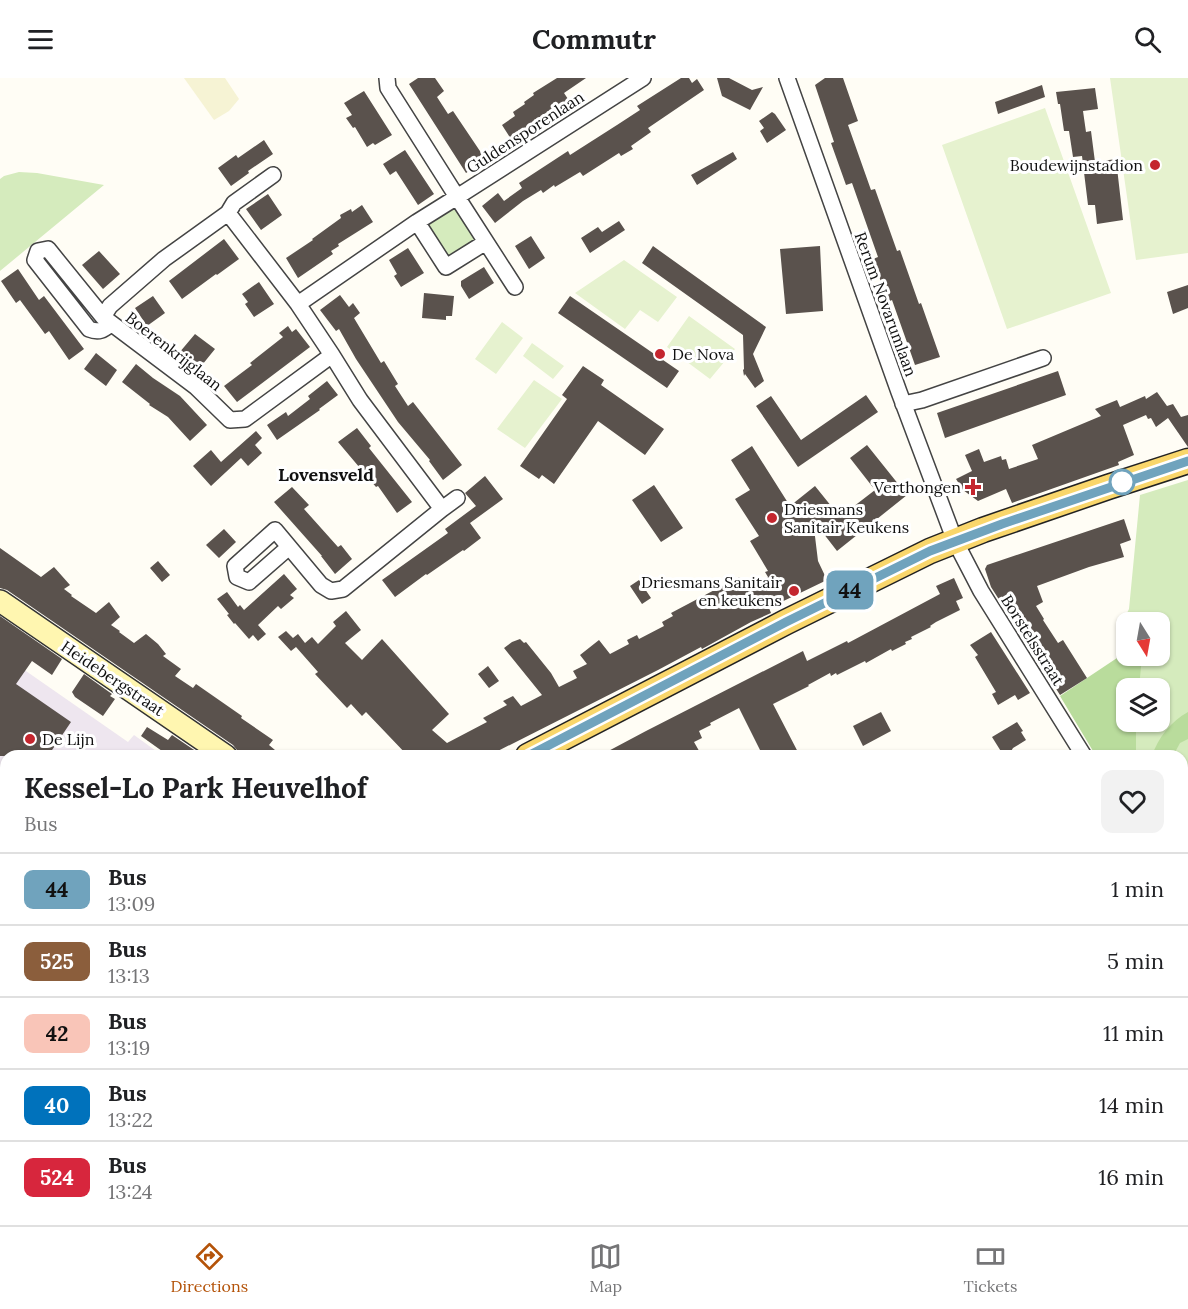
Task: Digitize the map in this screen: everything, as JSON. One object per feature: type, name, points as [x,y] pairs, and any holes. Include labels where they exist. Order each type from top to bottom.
[{"type":"main road","points":[[540,750],[795,617],[930,551],[1097,490],[1188,461]]},
{"type":"street","name":"Guldensporenlaan","points":[[387,78],[388,88],[515,287]]},
{"type":"street","name":"Guldensporenlaan","points":[[298,304],[417,222],[643,78]]},
{"type":"street","name":"Rerum Novarumlaan","points":[[787,78],[903,404],[955,541]]},
{"type":"street","name":"Boerenkrijglaan","points":[[273,175],[234,203],[228,213],[164,260],[105,314],[101,331],[89,329],[35,260],[38,251],[48,249],[105,314],[196,387],[230,420],[245,419],[332,355]]},
{"type":"street","points":[[228,213],[298,304],[360,400],[442,508]]},
{"type":"street","points":[[417,222],[446,267],[486,242]]},
{"type":"street","points":[[903,404],[922,400],[1043,358]]},
{"type":"street","points":[[289,547],[321,585],[331,591],[343,589],[457,498]]},
{"type":"street","name":"Borstelsstraat","points":[[955,541],[981,591],[1080,750]]},
{"type":"street","name":"Heidebergstraat","points":[[0,601],[217,750]]},
{"type":"shaded area","points":[[184,78],[225,78],[239,99],[229,111],[214,120]]},
{"type":"shaded area","points":[[0,653],[128,742],[134,735],[155,750],[0,750]]},
{"type":"green space","name":"Boudewijnstadion","points":[[1110,78],[1188,78],[1188,253],[1136,260]]},
{"type":"green space","points":[[1045,108],[1111,293],[1007,329],[942,145]]},
{"type":"green space","points":[[19,172],[104,185],[0,271],[0,179]]},
{"type":"green space","points":[[457,197],[486,242],[446,267],[417,222]]},
{"type":"green space","points":[[624,260],[677,297],[658,322],[640,310],[625,329],[575,293]]},
{"type":"green space","points":[[689,316],[735,349],[710,379],[667,347]]},
{"type":"green space","points":[[502,322],[523,338],[496,374],[475,359]]},
{"type":"green space","points":[[532,343],[564,366],[553,379],[523,356]]},
{"type":"green space","points":[[534,380],[562,399],[525,448],[497,429]]},
{"type":"green space","points":[[1188,480],[1188,750],[1098,750],[1116,689],[1116,732],[1170,732],[1170,678],[1119,678],[1123,666],[1170,666],[1170,612],[1128,612],[1140,495]]},
{"type":"green space","points":[[1116,659],[1116,666],[1141,666],[1140,678],[1116,678],[1116,732],[1136,732],[1136,750],[1092,750],[1060,696]]},
{"type":"green space","points":[[1188,712],[1188,739],[1180,743],[1176,750],[1155,750],[1165,732],[1170,732],[1170,727]]},
{"type":"building","points":[[418,78],[435,78],[444,91],[437,97],[448,114],[453,111],[486,160],[466,173],[409,84]]},
{"type":"building","points":[[557,78],[586,78],[564,93],[570,102],[511,139],[502,125],[515,116],[513,112],[525,104],[524,102],[534,95],[533,93]]},
{"type":"building","points":[[681,78],[689,78],[692,83],[697,79],[704,90],[648,128],[651,132],[631,146],[633,149],[621,156],[619,153],[583,176],[580,172],[543,193],[541,190],[495,223],[482,206],[498,193],[504,201],[522,188],[519,183],[568,151],[570,155],[617,125],[640,110],[637,106]]},
{"type":"building","points":[[717,78],[729,78],[752,90],[763,87],[750,110],[722,96]]},
{"type":"building","points":[[825,78],[843,78],[858,121],[848,125],[871,190],[875,189],[897,251],[900,250],[940,357],[915,365],[892,300],[888,302],[873,259],[878,257],[852,183],[846,185],[831,143],[834,142],[815,85]]},
{"type":"building","points":[[1042,85],[1045,97],[998,114],[995,102]]},
{"type":"building","points":[[1095,88],[1098,109],[1083,111],[1086,132],[1091,131],[1095,162],[1116,159],[1123,220],[1097,224],[1095,205],[1088,205],[1082,156],[1073,157],[1069,131],[1064,131],[1056,92]]},
{"type":"building","points":[[364,91],[392,135],[367,147],[355,127],[353,128],[346,118],[352,115],[344,103]]},
{"type":"building","points":[[772,112],[786,130],[767,143],[760,131],[764,128],[759,121]]},
{"type":"building","points":[[264,140],[273,154],[231,186],[218,168],[236,155],[238,158]]},
{"type":"building","points":[[405,150],[434,194],[418,205],[396,171],[390,175],[383,164]]},
{"type":"building","points":[[733,152],[737,159],[697,185],[691,175]]},
{"type":"building","points":[[268,194],[282,215],[261,230],[246,209]]},
{"type":"building","points":[[362,205],[373,222],[338,244],[339,246],[331,251],[333,254],[298,278],[286,258],[341,218],[340,215],[351,209],[352,212]]},
{"type":"building","points":[[619,221],[625,230],[590,253],[581,238],[598,227],[602,232]]},
{"type":"building","points":[[531,236],[545,258],[529,269],[515,246]]},
{"type":"building","points":[[224,239],[239,259],[182,299],[169,281]]},
{"type":"building","points":[[653,246],[766,327],[753,354],[764,381],[755,388],[745,374],[744,376],[743,335],[642,263]]},
{"type":"building","points":[[820,246],[823,311],[786,314],[780,249]]},
{"type":"building","points":[[408,248],[424,273],[401,287],[394,276],[397,274],[389,260]]},
{"type":"building","points":[[99,251],[120,274],[103,289],[82,265]]},
{"type":"building","points":[[484,267],[494,283],[469,299],[461,286],[461,281]]},
{"type":"building","points":[[18,269],[39,300],[44,296],[84,349],[69,360],[49,331],[45,334],[20,300],[16,303],[1,281]]},
{"type":"building","points":[[259,282],[274,304],[254,317],[245,304],[248,302],[242,294]]},
{"type":"building","points":[[1188,285],[1188,308],[1173,314],[1167,292]]},
{"type":"building","points":[[424,293],[454,296],[452,316],[446,316],[446,320],[422,318]]},
{"type":"building","points":[[340,295],[349,307],[353,303],[360,313],[354,318],[381,363],[384,361],[398,384],[395,386],[408,406],[413,402],[462,465],[443,480],[430,460],[398,422],[339,329],[336,331],[320,310]]},
{"type":"building","points":[[153,296],[165,313],[147,326],[135,308]]},
{"type":"building","points":[[570,296],[679,371],[667,388],[558,313]]},
{"type":"building","points":[[288,326],[292,332],[296,329],[310,347],[237,402],[224,386],[283,337],[279,333]]},
{"type":"building","points":[[195,334],[215,349],[198,370],[179,353]]},
{"type":"building","points":[[96,353],[117,370],[106,386],[84,369]]},
{"type":"building","points":[[136,364],[180,396],[207,425],[190,441],[168,417],[149,405],[122,382]]},
{"type":"building","points":[[583,366],[604,380],[601,385],[664,429],[645,455],[598,421],[554,484],[542,475],[539,479],[520,466],[567,399],[562,395]]},
{"type":"building","points":[[1058,371],[1066,395],[945,438],[937,413]]},
{"type":"building","points":[[327,381],[338,395],[277,440],[267,425],[286,412],[288,416],[310,399],[308,396]]},
{"type":"building","points":[[1157,392],[1167,406],[1173,404],[1181,417],[1188,415],[1188,447],[1168,418],[1156,427],[1151,418],[1148,419],[1146,415],[1123,425],[1134,455],[1118,462],[1119,465],[1012,503],[1006,489],[978,501],[963,490],[956,479],[972,471],[965,455],[979,449],[984,462],[1001,456],[1002,460],[1006,459],[1009,469],[1038,459],[1032,445],[1101,416],[1095,409],[1117,400],[1120,407],[1145,396],[1146,399]]},
{"type":"building","points":[[866,395],[878,412],[798,467],[756,406],[771,396],[801,440]]},
{"type":"building","points":[[357,428],[371,446],[369,448],[412,502],[397,513],[378,486],[376,487],[338,442]]},
{"type":"building","points":[[256,431],[262,438],[255,445],[262,453],[248,466],[241,458],[211,486],[193,466],[211,450],[221,462]]},
{"type":"building","points":[[867,445],[907,495],[837,551],[813,520],[818,561],[827,580],[769,608],[771,613],[702,649],[701,647],[500,750],[402,750],[366,712],[362,716],[351,704],[347,708],[315,674],[318,672],[296,647],[291,651],[278,637],[286,631],[293,638],[298,634],[305,643],[312,637],[318,644],[336,626],[333,622],[346,611],[361,630],[345,643],[362,660],[382,639],[449,714],[432,730],[447,743],[487,722],[483,718],[507,705],[503,701],[513,696],[521,706],[542,695],[504,648],[512,642],[520,639],[526,642],[551,673],[559,687],[577,678],[573,671],[587,664],[580,655],[599,640],[610,654],[629,644],[627,640],[637,635],[639,639],[664,626],[662,622],[673,616],[671,613],[739,577],[745,589],[768,577],[765,572],[768,571],[750,541],[759,536],[735,499],[750,490],[731,460],[752,446],[790,506],[815,486],[840,517],[875,490],[850,458]]},
{"type":"building","points":[[485,476],[503,499],[470,523],[481,538],[395,597],[382,580],[448,533],[445,529],[476,506],[465,493]]},
{"type":"building","points":[[654,485],[683,528],[661,542],[632,500]]},
{"type":"building","points":[[292,487],[309,505],[304,509],[352,559],[335,574],[274,502]]},
{"type":"building","points":[[1124,519],[1131,540],[1120,544],[1124,557],[1037,586],[1043,602],[1036,606],[1043,620],[1058,643],[1063,640],[1087,678],[1060,695],[991,587],[985,569],[987,565]]},
{"type":"building","points":[[224,529],[236,542],[219,558],[206,545]]},
{"type":"building","points":[[0,548],[41,577],[54,567],[70,585],[64,589],[71,596],[96,613],[109,602],[120,617],[111,625],[134,643],[146,634],[166,654],[163,656],[181,669],[175,676],[193,688],[196,684],[242,716],[241,718],[273,740],[269,745],[275,750],[237,750],[233,745],[7,590],[0,588]]},
{"type":"building","points":[[158,561],[170,575],[162,582],[150,568]]},
{"type":"building","points":[[284,574],[297,589],[290,595],[294,598],[281,609],[278,606],[258,625],[266,634],[258,641],[253,635],[249,639],[234,624],[217,599],[227,592],[238,607],[240,605],[244,610]]},
{"type":"building","points":[[954,578],[963,598],[956,601],[960,610],[911,637],[912,639],[905,642],[906,644],[837,675],[836,673],[831,676],[830,673],[773,704],[797,750],[760,750],[739,708],[699,731],[702,738],[694,742],[699,750],[610,750],[803,651],[807,661],[847,641],[848,643],[940,594],[936,586]]},
{"type":"building","points":[[639,580],[651,598],[642,604],[630,586]]},
{"type":"building","name":"De Lijn","points":[[0,616],[62,659],[52,675],[32,661],[16,684],[71,722],[52,750],[0,750]]},
{"type":"building","points":[[991,632],[1030,693],[1018,700],[1015,695],[998,705],[992,694],[996,692],[975,657],[978,655],[970,645]]},
{"type":"building","points":[[488,666],[499,681],[489,688],[478,674]]},
{"type":"building","points":[[84,674],[112,694],[110,696],[115,699],[103,716],[75,697],[72,692]]},
{"type":"building","points":[[881,712],[891,731],[863,746],[853,726]]},
{"type":"building","points":[[1017,722],[1026,740],[1012,750],[1000,750],[992,737]]},
{"type":"building","points":[[147,727],[168,740],[172,735],[194,750],[161,750],[141,736]]},
{"type":"bus line","name":"44","points":[[540,750],[786,622],[930,551],[1108,487],[1188,461]]},
{"type":"place","name":"Boudewijnstadion","points":[[1155,165]]},
{"type":"place","name":"De Nova","points":[[660,354]]},
{"type":"place","name":"Verthongen","points":[[973,487]]},
{"type":"place","name":"Driesmans Sanitair Keukens","points":[[772,518]]},
{"type":"place","name":"Driesmans Sanitair en keukens","points":[[794,591]]},
{"type":"place","name":"De Lijn","points":[[30,739]]},
{"type":"district","name":"Lovensveld","points":[[326,474]]}]
